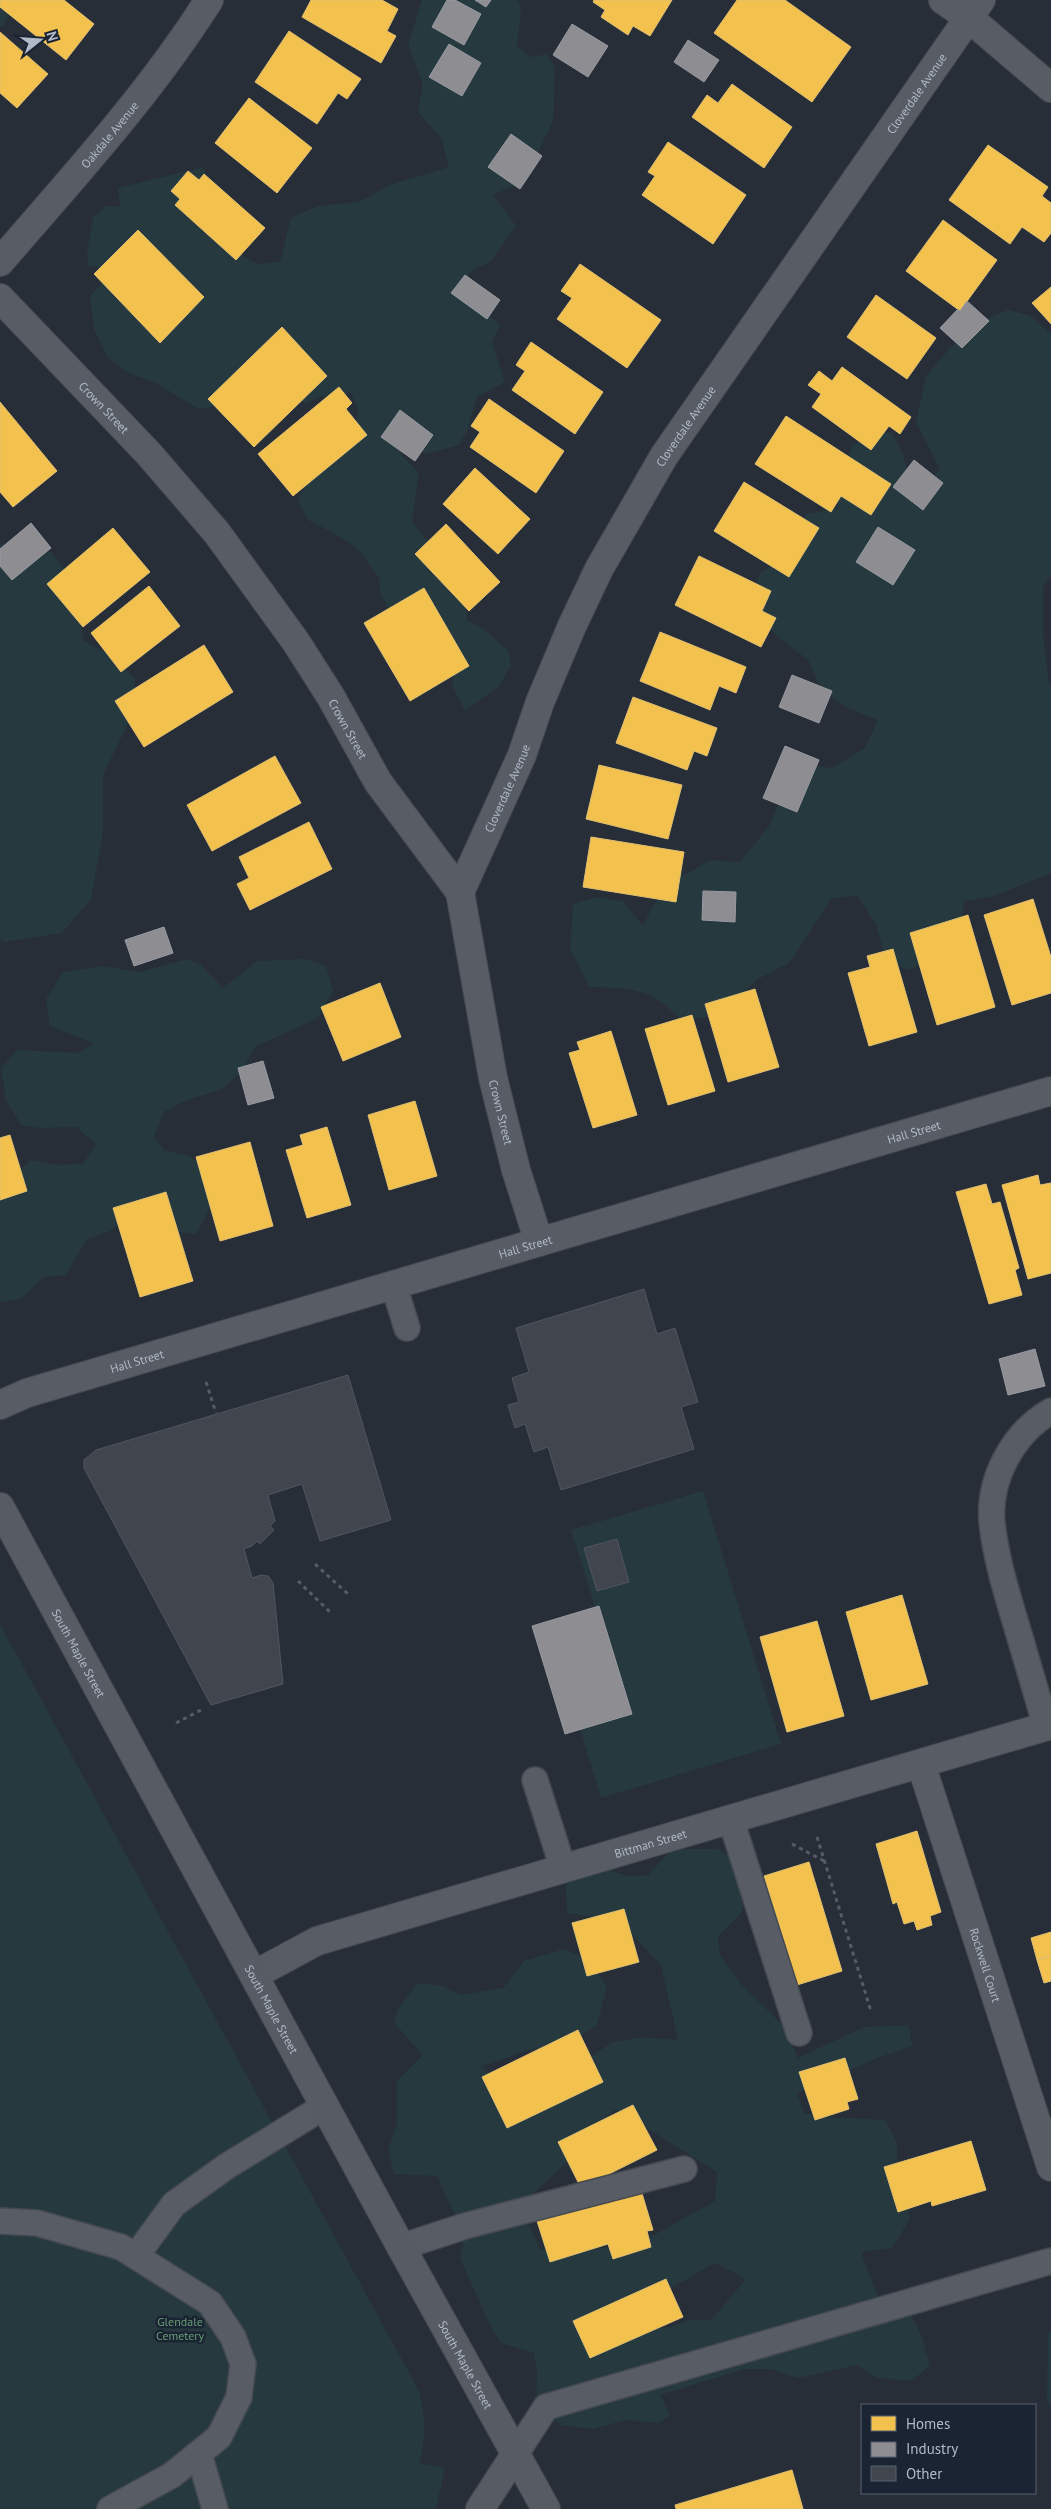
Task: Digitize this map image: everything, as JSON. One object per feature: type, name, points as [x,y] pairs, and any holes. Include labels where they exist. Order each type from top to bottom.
[{"type":"main road","name":"South Maple Street","points":[[0,1508],[400,2247],[546,2509]]},
{"type":"main road","points":[[480,2509],[515,2455]]},
{"type":"street","name":"Oakdale Avenue","points":[[0,262],[134,107],[181,43],[208,0]]},
{"type":"street","points":[[943,0],[975,9],[1051,88]]},
{"type":"street","name":"Cloverdale Avenue","points":[[460,892],[522,755],[540,702],[572,626],[599,569],[664,456],[975,9]]},
{"type":"street","name":"Crown Street","points":[[0,298],[149,454],[217,533],[296,642],[331,697],[378,782],[460,892],[493,1078],[514,1161],[538,1242]]},
{"type":"street","name":"Hall Street","points":[[0,1405],[27,1393],[1051,1091]]},
{"type":"street","name":"Bittman Street","points":[[254,1976],[317,1941],[1048,1726]]},
{"type":"street","name":"Rockwell Court","points":[[921,1764],[1051,2167]]},
{"type":"lane","points":[[394,1286],[406,1328]]},
{"type":"lane","points":[[1048,1726],[1000,1569],[992,1522],[996,1482],[1005,1459],[1021,1434],[1051,1411]]},
{"type":"lane","points":[[535,1780],[563,1868]]},
{"type":"lane","points":[[731,1820],[799,2033]]},
{"type":"lane","points":[[136,2256],[174,2204],[227,2166],[325,2106]]},
{"type":"lane","points":[[400,2247],[465,2226],[684,2169]]},
{"type":"lane","points":[[0,2221],[37,2223],[121,2247],[210,2303],[233,2336],[243,2364],[239,2397],[219,2437],[172,2475],[110,2509]]},
{"type":"lane","points":[[515,2455],[546,2407],[1051,2261]]},
{"type":"lane","points":[[199,2454],[216,2509]]},
{"type":"path","points":[[206,1382],[216,1413]]},
{"type":"path","points":[[315,1564],[348,1594]]},
{"type":"path","points":[[298,1581],[332,1614]]},
{"type":"path","points":[[176,1722],[203,1709]]},
{"type":"path","points":[[817,1837],[870,2008],[867,2009]]},
{"type":"path","points":[[792,1844],[824,1861]]},
{"type":"green space","points":[[0,0],[17,0],[4,25],[0,27]]},
{"type":"green space","points":[[422,0],[518,0],[521,9],[517,46],[531,57],[547,54],[555,68],[553,121],[524,182],[493,195],[516,226],[491,261],[470,272],[459,288],[500,325],[492,342],[505,382],[477,397],[467,431],[459,445],[426,454],[398,438],[401,454],[419,473],[412,521],[424,536],[433,556],[465,595],[467,620],[483,629],[508,650],[511,666],[498,687],[465,711],[452,685],[456,661],[391,614],[381,594],[379,578],[358,549],[337,535],[308,520],[298,501],[319,454],[355,428],[358,410],[351,393],[320,397],[305,403],[290,395],[198,409],[155,382],[130,374],[107,357],[94,329],[90,296],[106,279],[112,269],[88,266],[87,253],[93,217],[106,206],[120,207],[118,188],[203,167],[229,249],[258,264],[280,262],[291,218],[318,206],[359,202],[390,185],[449,167],[441,138],[418,112],[423,84],[408,45]]},
{"type":"green space","points":[[1008,310],[1031,316],[1051,334],[1051,576],[1043,586],[1043,635],[1049,683],[1051,684],[1051,873],[991,897],[964,901],[962,926],[935,959],[908,970],[886,960],[876,925],[858,896],[832,898],[789,963],[758,979],[724,1011],[703,1018],[679,1018],[658,1000],[638,991],[589,987],[570,949],[573,904],[597,897],[623,901],[643,926],[652,907],[672,880],[694,870],[709,860],[740,862],[769,826],[790,777],[812,765],[832,768],[865,748],[878,720],[846,707],[822,690],[808,660],[778,637],[749,605],[760,573],[792,554],[806,514],[837,508],[845,466],[852,446],[874,432],[892,433],[903,455],[911,484],[925,488],[940,469],[916,423],[926,376],[948,350],[981,321]]},
{"type":"green space","points":[[0,544],[10,548],[51,552],[71,579],[84,641],[115,657],[135,679],[135,709],[103,775],[103,834],[91,899],[62,933],[4,942],[0,939]]},
{"type":"green space","points":[[188,959],[201,965],[223,988],[257,961],[305,959],[326,966],[333,992],[318,1018],[255,1047],[243,1070],[222,1089],[187,1100],[164,1112],[154,1136],[164,1150],[189,1156],[212,1172],[218,1193],[196,1234],[171,1231],[125,1219],[110,1231],[87,1239],[66,1275],[43,1277],[21,1299],[0,1302],[0,1193],[30,1160],[55,1165],[83,1164],[96,1144],[76,1127],[38,1128],[21,1125],[6,1100],[1,1068],[17,1050],[79,1053],[93,1043],[50,1026],[46,999],[63,972],[103,966],[139,972]]},
{"type":"green space","points":[[703,1491],[781,1744],[601,1798],[580,1729],[632,1713],[600,1606],[595,1607],[571,1530]],"holes":[[[585,1548],[629,1582],[597,1591]]]},
{"type":"green space","name":"Glendale Cemetery","points":[[0,1624],[419,2391],[424,2427],[422,2453],[419,2463],[445,2468],[436,2509],[0,2509]]},
{"type":"green space","points":[[672,1849],[717,1849],[738,1861],[743,1911],[718,1937],[720,1955],[741,1984],[786,2028],[798,2058],[864,2027],[908,2025],[913,2046],[880,2057],[797,2093],[804,2113],[823,2117],[885,2120],[897,2143],[897,2179],[906,2198],[910,2219],[892,2248],[861,2252],[879,2300],[907,2308],[921,2334],[930,2366],[911,2381],[877,2378],[857,2365],[798,2378],[771,2369],[744,2369],[660,2395],[670,2415],[659,2423],[626,2420],[592,2429],[560,2425],[536,2402],[537,2371],[534,2353],[501,2343],[490,2325],[460,2258],[463,2244],[457,2220],[437,2176],[394,2174],[388,2150],[397,2124],[397,2081],[423,2055],[394,2023],[398,2009],[417,1983],[442,1986],[461,1995],[503,1988],[524,1961],[564,1949],[588,1959],[607,1987],[597,2025],[570,2043],[529,2050],[482,2066],[500,2085],[581,2063],[611,2043],[641,2037],[678,2040],[661,1965],[619,1921],[567,1913],[566,1881],[602,1868],[628,1876],[648,1875]],"holes":[[[616,2109],[717,2172],[715,2201],[636,2245],[566,2251],[540,2249],[529,2225],[530,2196],[565,2164],[583,2135]],[[715,2263],[746,2279],[711,2320],[688,2320],[670,2327],[632,2330],[657,2296]]]},
{"type":"green space","points":[[1048,2333],[1051,2333],[1051,2408],[1047,2403]]},
{"type":"building: Homes","points":[[0,0],[64,0],[94,24],[66,60],[0,7]]},
{"type":"building: Homes","points":[[311,0],[382,0],[398,9],[387,31],[396,36],[381,63],[302,17]]},
{"type":"building: Homes","points":[[594,0],[672,0],[650,36],[633,26],[628,35],[601,17],[605,10],[593,2]]},
{"type":"building: Homes","points":[[737,0],[785,0],[851,47],[812,102],[714,33]]},
{"type":"building: Homes","points":[[289,31],[361,79],[347,99],[338,93],[317,124],[255,82]]},
{"type":"building: Homes","points":[[0,32],[48,74],[17,108],[0,93]]},
{"type":"building: Homes","points":[[732,84],[792,127],[764,168],[692,117],[707,95],[718,103]]},
{"type":"building: Homes","points":[[249,98],[312,148],[277,193],[215,143]]},
{"type":"building: Homes","points":[[668,142],[746,195],[713,244],[642,195],[655,176],[648,172]]},
{"type":"building: Homes","points":[[988,145],[1048,187],[1042,196],[1051,203],[1051,233],[1044,242],[1022,227],[1010,244],[949,200]]},
{"type":"building: Homes","points":[[188,171],[199,180],[204,174],[265,228],[236,260],[175,205],[180,199],[171,191]]},
{"type":"building: Homes","points":[[943,220],[997,260],[960,311],[906,271]]},
{"type":"building: Homes","points":[[138,230],[204,297],[160,343],[94,274]]},
{"type":"building: Homes","points":[[580,264],[661,320],[627,368],[557,319],[572,298],[561,291]]},
{"type":"building: Homes","points":[[1051,287],[1051,324],[1032,303]]},
{"type":"building: Homes","points":[[876,295],[936,338],[907,379],[847,337]]},
{"type":"building: Homes","points":[[282,327],[327,376],[254,447],[208,399]]},
{"type":"building: Homes","points":[[531,342],[603,392],[575,434],[512,390],[525,371],[516,365]]},
{"type":"building: Homes","points":[[842,367],[911,417],[900,434],[889,426],[871,450],[812,407],[821,394],[808,385],[819,371],[832,381]]},
{"type":"building: Homes","points":[[339,387],[352,403],[346,409],[367,435],[293,496],[258,454]]},
{"type":"building: Homes","points":[[489,399],[564,451],[536,493],[470,447],[480,432],[471,426]]},
{"type":"building: Homes","points":[[0,402],[57,471],[13,507],[0,492]]},
{"type":"building: Homes","points":[[786,416],[891,484],[871,515],[841,496],[831,512],[755,464]]},
{"type":"building: Homes","points":[[475,468],[530,519],[498,554],[443,504]]},
{"type":"building: Homes","points":[[744,482],[819,528],[789,577],[714,531]]},
{"type":"building: Homes","points":[[446,524],[500,582],[469,611],[415,554]]},
{"type":"building: Homes","points":[[113,528],[150,572],[83,627],[47,584]]},
{"type":"building: Homes","points":[[699,556],[771,591],[762,611],[776,618],[761,647],[675,605]]},
{"type":"building: Homes","points":[[149,586],[180,626],[121,672],[91,633]]},
{"type":"building: Homes","points":[[424,588],[469,666],[410,701],[364,623]]},
{"type":"building: Homes","points":[[660,632],[746,667],[736,693],[719,686],[710,710],[640,681]]},
{"type":"building: Homes","points":[[204,645],[233,692],[144,747],[115,701]]},
{"type":"building: Homes","points":[[633,697],[717,728],[707,756],[694,751],[687,770],[616,743]]},
{"type":"building: Homes","points":[[275,756],[301,803],[212,851],[187,805]]},
{"type":"building: Homes","points":[[599,765],[682,785],[668,839],[586,819]]},
{"type":"building: Homes","points":[[309,822],[332,869],[250,910],[237,884],[249,878],[239,857]]},
{"type":"building: Homes","points":[[591,837],[684,852],[676,902],[583,887]]},
{"type":"building: Homes","points":[[1033,899],[1051,957],[1051,993],[1012,1005],[984,915]]},
{"type":"building: Homes","points":[[968,915],[995,1007],[937,1025],[910,933]]},
{"type":"building: Homes","points":[[893,949],[917,1032],[869,1046],[848,973],[870,967],[867,956]]},
{"type":"building: Homes","points":[[380,983],[401,1037],[343,1061],[321,1007]]},
{"type":"building: Homes","points":[[755,989],[779,1067],[728,1082],[705,1004]]},
{"type":"building: Homes","points":[[692,1015],[715,1091],[668,1105],[645,1029]]},
{"type":"building: Homes","points":[[611,1031],[637,1115],[593,1128],[569,1053],[580,1050],[577,1042]]},
{"type":"building: Homes","points":[[415,1101],[437,1176],[389,1190],[368,1115]]},
{"type":"building: Homes","points":[[327,1127],[351,1205],[307,1218],[286,1150],[303,1145],[300,1135]]},
{"type":"building: Homes","points":[[10,1135],[27,1191],[0,1200],[0,1138]]},
{"type":"building: Homes","points":[[250,1142],[273,1226],[220,1241],[196,1157]]},
{"type":"building: Homes","points":[[1038,1175],[1040,1185],[1051,1183],[1051,1273],[1028,1279],[1002,1185]]},
{"type":"building: Homes","points":[[986,1184],[992,1204],[1000,1202],[1019,1268],[1015,1270],[1022,1295],[989,1304],[956,1192]]},
{"type":"building: Homes","points":[[166,1192],[193,1281],[140,1297],[113,1208]]},
{"type":"building: Homes","points":[[902,1595],[928,1684],[871,1700],[846,1612]]},
{"type":"building: Homes","points":[[817,1621],[844,1716],[787,1732],[760,1637]]},
{"type":"building: Homes","points":[[917,1831],[941,1912],[930,1916],[932,1925],[917,1930],[914,1921],[904,1924],[897,1902],[893,1904],[876,1844]]},
{"type":"building: Homes","points":[[809,1862],[842,1971],[797,1985],[764,1876]]},
{"type":"building: Homes","points":[[624,1909],[639,1962],[587,1976],[572,1923]]},
{"type":"building: Homes","points":[[1051,1932],[1051,1956],[1037,1960],[1031,1938]]},
{"type":"building: Homes","points":[[1051,1956],[1051,1981],[1044,1983],[1037,1960]]},
{"type":"building: Homes","points":[[578,2030],[603,2082],[507,2128],[482,2077]]},
{"type":"building: Homes","points":[[845,2058],[858,2099],[847,2102],[849,2109],[815,2120],[799,2072]]},
{"type":"building: Homes","points":[[633,2105],[657,2150],[581,2188],[558,2142]]},
{"type":"building: Homes","points":[[971,2141],[986,2190],[932,2206],[931,2201],[898,2212],[884,2167]]},
{"type":"building: Homes","points":[[641,2190],[653,2230],[647,2231],[651,2247],[613,2259],[608,2244],[550,2262],[537,2221]]},
{"type":"building: Homes","points":[[666,2279],[683,2317],[590,2358],[573,2321]]},
{"type":"building: Homes","points":[[792,2470],[803,2509],[676,2509],[675,2505]]},
{"type":"building: Industry","points":[[447,0],[455,0],[481,14],[464,45],[432,27]]},
{"type":"building: Industry","points":[[475,0],[491,0],[486,7]]},
{"type":"building: Industry","points":[[572,24],[608,46],[588,77],[553,55]]},
{"type":"building: Industry","points":[[688,40],[719,60],[704,82],[674,62]]},
{"type":"building: Industry","points":[[449,44],[481,63],[462,96],[429,77]]},
{"type":"building: Industry","points":[[511,134],[542,156],[520,189],[488,167]]},
{"type":"building: Industry","points":[[465,275],[500,300],[487,319],[451,293]]},
{"type":"building: Industry","points":[[967,301],[989,321],[962,348],[940,328],[958,309],[960,311]]},
{"type":"building: Industry","points":[[400,410],[433,435],[415,461],[381,437]]},
{"type":"building: Industry","points":[[914,460],[943,483],[923,510],[893,487]]},
{"type":"building: Industry","points":[[31,523],[51,548],[12,580],[0,566],[0,549]]},
{"type":"building: Industry","points":[[878,527],[915,550],[893,585],[856,562]]},
{"type":"building: Industry","points":[[792,675],[832,691],[819,723],[779,707]]},
{"type":"building: Industry","points":[[785,746],[819,760],[797,812],[763,798]]},
{"type":"building: Industry","points":[[703,891],[736,892],[735,922],[702,920]]},
{"type":"building: Industry","points":[[164,927],[173,953],[134,966],[125,940]]},
{"type":"building: Industry","points":[[263,1061],[274,1098],[248,1105],[238,1068]]},
{"type":"building: Industry","points":[[1035,1349],[1045,1386],[1008,1395],[999,1359]]},
{"type":"building: Industry","points":[[599,1606],[632,1714],[565,1734],[532,1626]]},
{"type":"building: Other","points":[[644,1289],[657,1334],[675,1328],[698,1402],[681,1407],[694,1449],[561,1490],[548,1447],[534,1452],[525,1424],[515,1428],[508,1405],[519,1402],[512,1378],[529,1372],[516,1328]]},
{"type":"building: Other","points":[[348,1375],[391,1520],[320,1541],[302,1484],[268,1495],[275,1521],[270,1526],[274,1530],[260,1544],[257,1541],[252,1546],[244,1549],[252,1578],[261,1575],[268,1576],[273,1583],[283,1684],[211,1705],[84,1468],[84,1460],[96,1450]]},
{"type":"building: Other","points":[[617,1539],[629,1582],[597,1591],[584,1548]]}]
